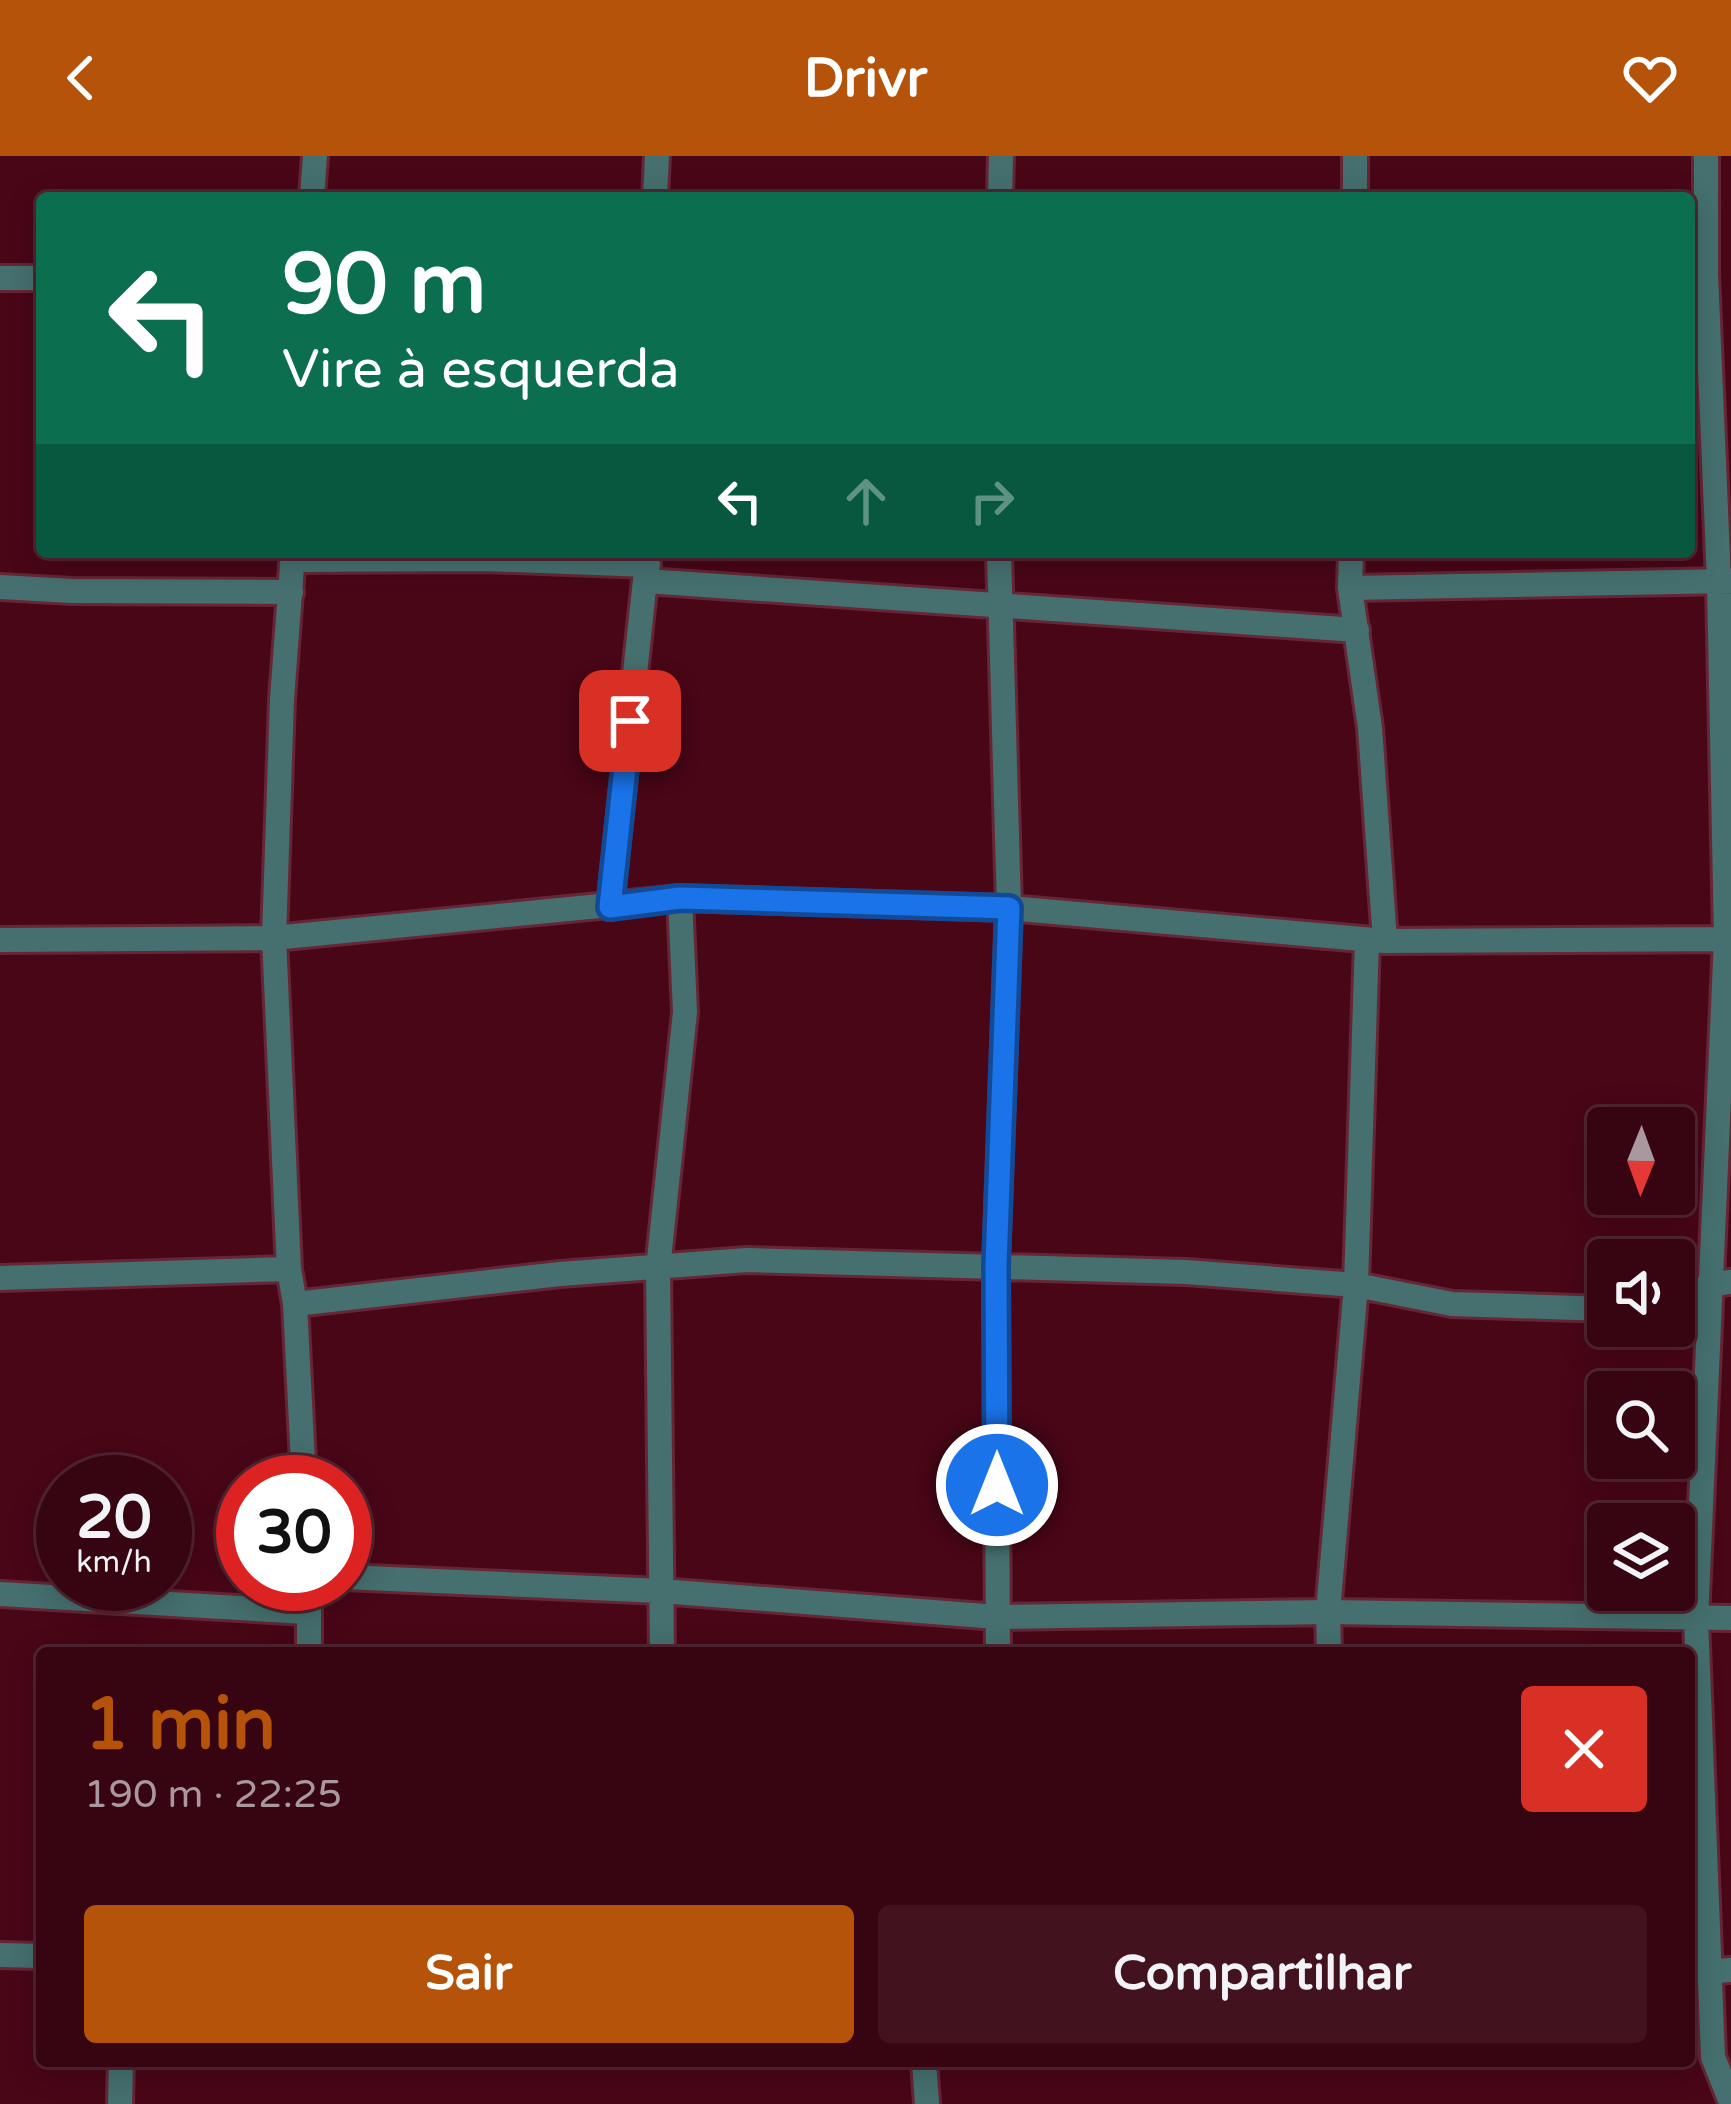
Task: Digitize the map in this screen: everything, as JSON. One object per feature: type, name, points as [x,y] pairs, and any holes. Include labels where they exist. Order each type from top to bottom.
[{"type":"street","points":[[312,192],[315,156]]},
{"type":"street","points":[[655,192],[657,156]]},
{"type":"street","points":[[1000,192],[1001,156]]},
{"type":"street","points":[[1355,156],[1355,192]]},
{"type":"street","points":[[1706,156],[1725,581],[1729,939],[1721,1283],[1696,1619],[1713,2057],[1731,2102]]},
{"type":"street","points":[[0,278],[36,278]]},
{"type":"street","points":[[293,558],[282,699],[274,938],[303,1455]]},
{"type":"street","points":[[421,558],[647,566],[999,605],[1357,630]]},
{"type":"street","points":[[998,1647],[996,1265],[1009,908],[999,558]]},
{"type":"street","points":[[1328,1647],[1376,940],[1370,728],[1350,589],[1351,558]]},
{"type":"street","points":[[610,907],[647,566]]},
{"type":"street","points":[[1350,589],[1725,581]]},
{"type":"street","points":[[0,587],[291,592]]},
{"type":"street","points":[[0,940],[274,938],[680,898],[1009,908],[1376,940],[1729,939]]},
{"type":"street","points":[[662,1647],[658,1269],[685,1012],[680,898]]},
{"type":"street","points":[[295,1304],[560,1274],[747,1260],[1186,1272],[1356,1285],[1452,1304],[1587,1308]]},
{"type":"street","points":[[0,1278],[289,1269]]},
{"type":"street","points":[[372,1578],[661,1591],[997,1617],[1328,1612],[1731,1618]]},
{"type":"street","points":[[0,1594],[307,1612],[309,1647]]},
{"type":"street","points":[[0,1955],[36,1956]]},
{"type":"street","points":[[120,2104],[121,2067]]},
{"type":"street","points":[[924,2067],[927,2104]]},
{"type":"route","points":[[630,721],[610,907],[680,898],[1009,908],[996,1265],[997,1485]]}]
